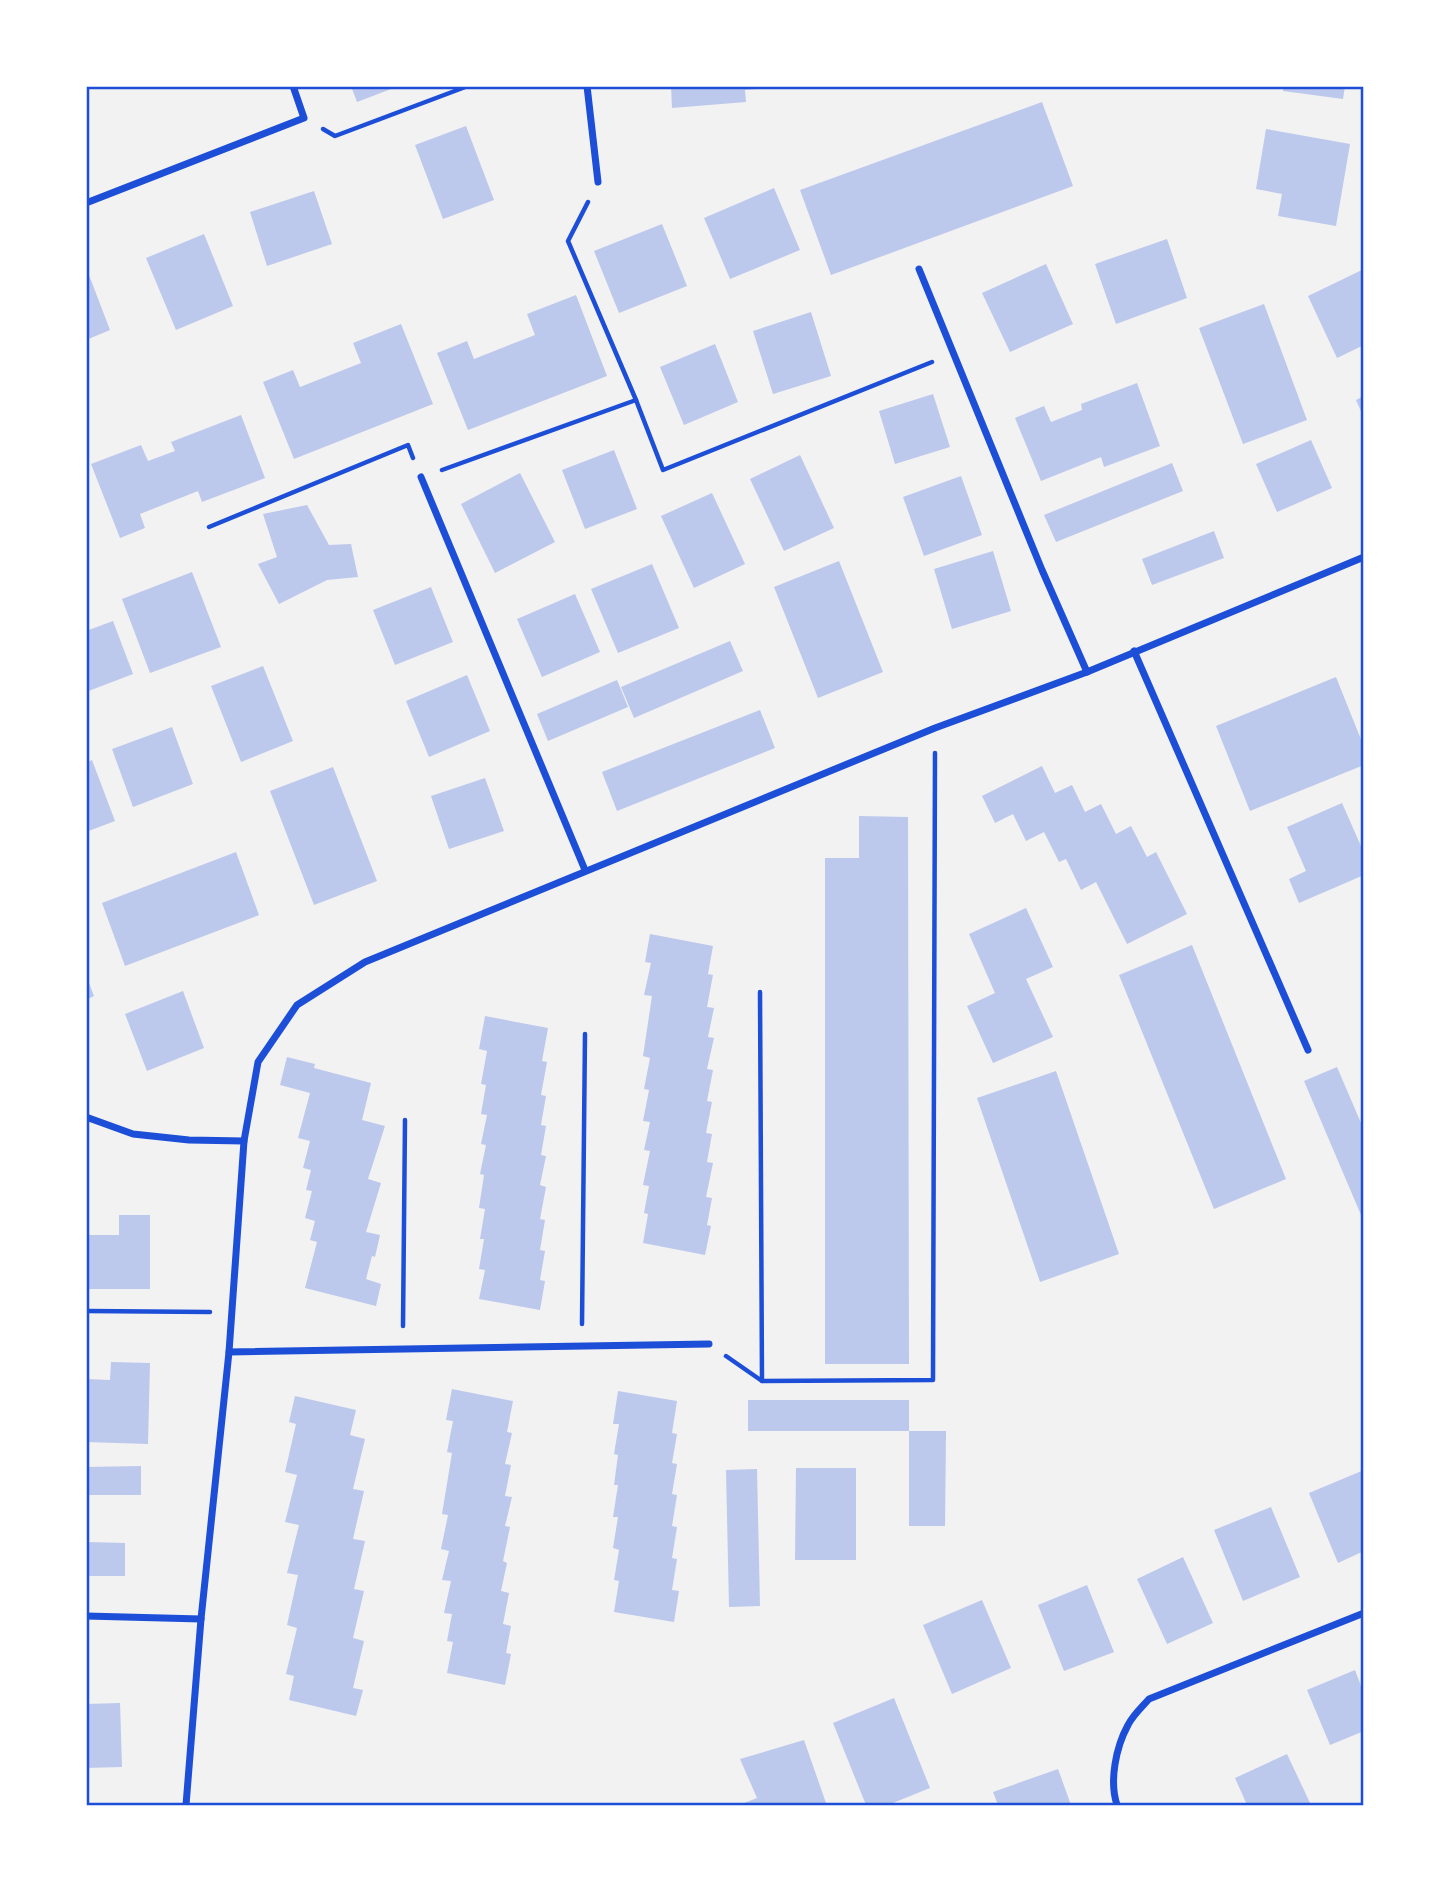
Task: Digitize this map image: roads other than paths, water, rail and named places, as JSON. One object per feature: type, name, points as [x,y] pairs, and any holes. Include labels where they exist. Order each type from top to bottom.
[{"type":"street","points":[[86,203],[303,118],[293,86]]},
{"type":"street","points":[[587,86],[598,182]]},
{"type":"street","points":[[919,270],[1042,570],[1087,672]]},
{"type":"street","points":[[421,477],[585,870]]},
{"type":"street","points":[[186,1805],[201,1619],[229,1352],[244,1141],[258,1062],[297,1005],[365,962],[935,728],[1087,672],[1364,556]]},
{"type":"street","points":[[1134,651],[1308,1050]]},
{"type":"street","points":[[86,1117],[133,1135],[244,1141]]},
{"type":"street","points":[[229,1352],[709,1344]]},
{"type":"street","points":[[1117,1805],[1114,1796],[1116,1754],[1128,1724],[1149,1699],[1364,1614]]},
{"type":"street","points":[[86,1616],[201,1619]]}]
